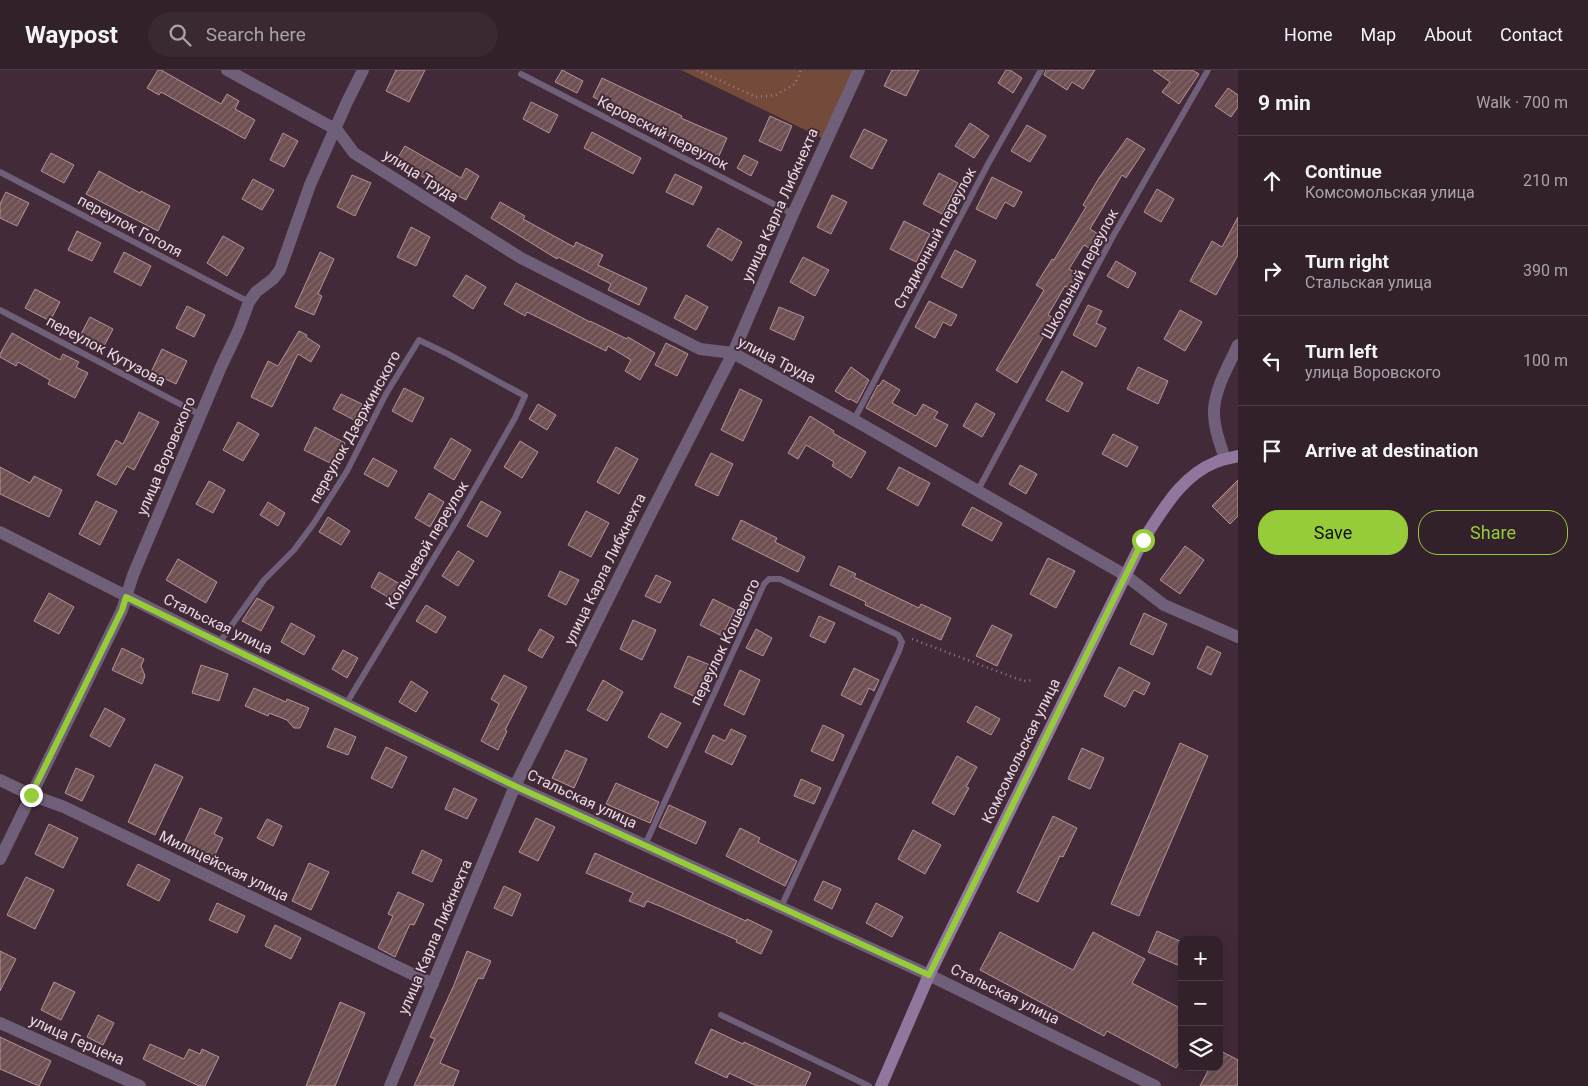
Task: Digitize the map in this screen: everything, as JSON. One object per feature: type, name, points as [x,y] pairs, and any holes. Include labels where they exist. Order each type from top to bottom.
[{"type":"main road","name":"Комсомольская улица","points":[[881,1086],[929,975],[1143,540],[1181,486],[1198,471],[1216,461],[1238,456]]},
{"type":"street","name":"улица Труда","points":[[227,70],[335,129],[345,138],[354,153],[521,258],[700,349],[733,353],[854,420],[1125,576],[1164,605],[1238,637]]},
{"type":"street","name":"улица Воровского","points":[[0,859],[122,610],[133,575],[249,302],[256,292],[273,279],[280,270],[310,185],[363,70]]},
{"type":"street","name":"улица Карла Либкнехта","points":[[390,1086],[515,786],[733,353],[858,70]]},
{"type":"street","points":[[1225,459],[1218,439],[1214,410],[1222,381],[1238,345]]},
{"type":"street","name":"Стальская улица","points":[[0,532],[219,643],[515,786],[929,975],[1155,1086]]},
{"type":"street","name":"Милицейская улица","points":[[0,780],[31,795],[64,807],[433,984]]},
{"type":"street","name":"улица Герцена","points":[[0,1023],[140,1086]]},
{"type":"lane","name":"Стадионный переулок","points":[[854,420],[988,164],[1041,70]]},
{"type":"lane","name":"Школьный переулок","points":[[977,492],[1112,238],[1208,70]]},
{"type":"lane","name":"Керовский переулок","points":[[521,74],[793,214]]},
{"type":"lane","name":"переулок Гоголя","points":[[0,172],[249,302]]},
{"type":"lane","name":"переулок Кутузова","points":[[0,310],[201,415]]},
{"type":"lane","name":"переулок Дзержинского","points":[[219,643],[264,580],[294,550],[320,515],[347,471],[386,394],[419,340],[525,396]]},
{"type":"lane","name":"Кольцевой переулок","points":[[346,704],[463,510],[515,418],[525,396]]},
{"type":"lane","name":"переулок Кошевого","points":[[645,845],[764,584],[769,579],[780,579],[898,635]]},
{"type":"lane","points":[[781,908],[899,651],[902,642],[898,635]]},
{"type":"lane","points":[[721,1015],[869,1086]]},
{"type":"path","points":[[697,70],[756,98],[776,95],[795,84],[801,70]]},
{"type":"path","points":[[898,635],[927,644],[1015,678],[1024,681],[1033,680]]},
{"type":"shaded area","points":[[681,70],[854,70],[824,139]]},
{"type":"building","points":[[158,70],[221,104],[227,94],[239,101],[235,109],[255,120],[245,139],[161,92],[159,95],[147,88]]},
{"type":"building","points":[[396,70],[425,70],[409,102],[386,91]]},
{"type":"building","points":[[562,70],[583,81],[577,93],[555,82]]},
{"type":"building","points":[[892,70],[919,70],[906,96],[884,86]]},
{"type":"building","points":[[1006,70],[1010,70],[1022,78],[1013,93],[998,83]]},
{"type":"building","points":[[1046,70],[1095,70],[1083,89],[1072,82],[1067,90],[1044,75]]},
{"type":"building","points":[[1153,70],[1192,70],[1199,74],[1179,104],[1162,92],[1170,82]]},
{"type":"building","points":[[602,78],[682,116],[681,118],[727,138],[718,158],[638,122],[639,119],[593,97]]},
{"type":"building","points":[[1228,88],[1238,95],[1238,107],[1231,117],[1215,106]]},
{"type":"building","points":[[531,102],[558,115],[549,133],[523,119]]},
{"type":"building","points":[[770,116],[792,126],[781,151],[759,141]]},
{"type":"building","points":[[970,123],[989,136],[974,158],[955,146]]},
{"type":"building","points":[[1027,125],[1046,136],[1030,162],[1011,151]]},
{"type":"building","points":[[864,129],[887,140],[872,169],[850,157]]},
{"type":"building","points":[[592,132],[641,158],[633,174],[584,148]]},
{"type":"building","points":[[283,133],[298,141],[284,167],[270,160]]},
{"type":"building","points":[[1127,138],[1145,149],[1126,178],[1122,175],[1090,229],[1103,237],[1094,251],[1084,245],[1069,269],[1081,276],[1072,290],[1065,286],[1048,315],[1054,318],[1017,383],[996,370],[1044,290],[1036,285],[1052,259],[1054,260],[1086,207],[1083,205],[1099,178]]},
{"type":"building","points":[[405,146],[461,178],[466,168],[479,176],[466,200],[395,162]]},
{"type":"building","points":[[51,153],[74,165],[64,183],[41,171]]},
{"type":"building","points":[[744,155],[758,162],[751,176],[737,168]]},
{"type":"building","points":[[99,171],[140,193],[141,191],[170,206],[158,231],[86,194]]},
{"type":"building","points":[[939,173],[958,183],[942,214],[923,204]]},
{"type":"building","points":[[675,174],[702,187],[693,205],[666,192]]},
{"type":"building","points":[[352,175],[371,183],[355,216],[337,207]]},
{"type":"building","points":[[992,177],[1022,192],[1014,207],[1005,202],[996,219],[976,209]]},
{"type":"building","points":[[253,179],[274,190],[262,210],[242,199]]},
{"type":"building","points":[[1157,189],[1174,199],[1161,222],[1144,212]]},
{"type":"building","points":[[6,192],[29,203],[17,226],[0,218],[0,204]]},
{"type":"building","points":[[832,195],[847,202],[831,234],[817,227]]},
{"type":"building","points":[[500,202],[525,216],[523,219],[574,247],[576,242],[603,255],[598,265],[647,288],[639,305],[608,290],[611,284],[558,257],[557,259],[491,218]]},
{"type":"building","points":[[1238,217],[1238,255],[1216,295],[1190,281],[1212,241],[1222,247]]},
{"type":"building","points":[[904,221],[930,234],[916,262],[890,249]]},
{"type":"building","points":[[411,227],[430,237],[416,266],[397,257]]},
{"type":"building","points":[[718,228],[742,242],[732,261],[707,246]]},
{"type":"building","points":[[77,231],[101,243],[92,261],[68,250]]},
{"type":"building","points":[[223,236],[244,248],[227,276],[207,263]]},
{"type":"building","points":[[955,250],[976,261],[962,288],[941,277]]},
{"type":"building","points":[[124,252],[151,266],[141,286],[114,272]]},
{"type":"building","points":[[320,252],[334,259],[318,294],[322,296],[314,315],[295,307]]},
{"type":"building","points":[[803,257],[829,270],[815,296],[790,282]]},
{"type":"building","points":[[1116,261],[1136,273],[1128,288],[1107,276]]},
{"type":"building","points":[[466,275],[486,287],[473,309],[453,296]]},
{"type":"building","points":[[516,283],[590,322],[627,339],[628,337],[655,353],[640,380],[625,371],[631,360],[608,346],[606,351],[527,312],[525,316],[504,304]]},
{"type":"building","points":[[35,289],[60,302],[50,321],[25,308]]},
{"type":"building","points":[[686,295],[708,307],[696,330],[674,318]]},
{"type":"building","points":[[929,301],[957,315],[951,326],[943,322],[935,338],[915,327]]},
{"type":"building","points":[[1088,305],[1102,311],[1096,323],[1106,328],[1096,347],[1073,335]]},
{"type":"building","points":[[187,306],[205,315],[194,337],[176,328]]},
{"type":"building","points":[[779,307],[804,317],[794,340],[770,329]]},
{"type":"building","points":[[1180,310],[1202,322],[1185,351],[1164,339]]},
{"type":"building","points":[[90,317],[113,329],[103,348],[80,336]]},
{"type":"building","points":[[299,331],[320,346],[311,362],[298,354],[272,407],[251,397],[268,361],[278,366]]},
{"type":"building","points":[[12,333],[60,360],[63,354],[79,362],[76,367],[88,373],[75,398],[48,384],[50,380],[18,362],[16,366],[0,357]]},
{"type":"building","points":[[666,343],[688,354],[677,376],[655,365]]},
{"type":"building","points":[[162,349],[187,361],[176,384],[151,372]]},
{"type":"building","points":[[851,367],[869,380],[857,403],[835,391]]},
{"type":"building","points":[[1138,367],[1168,381],[1158,404],[1127,389]]},
{"type":"building","points":[[1062,371],[1083,383],[1068,412],[1046,400]]},
{"type":"building","points":[[883,380],[900,390],[892,403],[916,416],[923,404],[938,412],[934,418],[948,425],[936,447],[866,408],[878,385]]},
{"type":"building","points":[[404,388],[424,398],[412,422],[392,411]]},
{"type":"building","points":[[740,389],[762,400],[743,441],[721,430]]},
{"type":"building","points":[[341,394],[362,404],[354,420],[333,409]]},
{"type":"building","points":[[976,403],[995,414],[982,437],[963,426]]},
{"type":"building","points":[[538,404],[556,415],[547,430],[529,419]]},
{"type":"building","points":[[139,412],[159,422],[134,470],[127,466],[116,485],[97,475],[116,440],[123,444]]},
{"type":"building","points":[[810,416],[834,431],[833,433],[866,452],[851,478],[832,466],[834,462],[806,445],[798,459],[788,453]]},
{"type":"building","points":[[238,422],[259,434],[243,461],[223,450]]},
{"type":"building","points":[[315,427],[345,443],[334,465],[304,450]]},
{"type":"building","points":[[1113,434],[1138,447],[1127,467],[1102,454]]},
{"type":"building","points":[[451,438],[471,450],[454,480],[434,468]]},
{"type":"building","points":[[520,441],[538,452],[522,478],[504,467]]},
{"type":"building","points":[[616,447],[638,459],[619,494],[597,482]]},
{"type":"building","points":[[711,453],[733,464],[718,496],[695,485]]},
{"type":"building","points":[[373,458],[397,471],[388,487],[364,474]]},
{"type":"building","points":[[1020,465],[1037,474],[1026,494],[1009,484]]},
{"type":"building","points":[[0,467],[30,483],[34,476],[62,490],[49,517],[0,494]]},
{"type":"building","points":[[899,467],[930,483],[918,506],[887,489]]},
{"type":"building","points":[[1238,480],[1238,516],[1230,524],[1212,506]]},
{"type":"building","points":[[209,481],[225,490],[213,513],[196,504]]},
{"type":"building","points":[[429,493],[444,502],[430,527],[415,518]]},
{"type":"building","points":[[96,501],[117,511],[100,545],[79,534]]},
{"type":"building","points":[[481,501],[501,512],[487,537],[467,526]]},
{"type":"building","points":[[268,502],[285,513],[278,526],[260,515]]},
{"type":"building","points":[[972,507],[1002,523],[992,541],[962,525]]},
{"type":"building","points":[[586,511],[609,523],[591,557],[568,545]]},
{"type":"building","points":[[328,517],[350,531],[341,545],[319,532]]},
{"type":"building","points":[[741,520],[777,538],[775,542],[805,557],[798,572],[732,539]]},
{"type":"building","points":[[1185,546],[1204,560],[1180,594],[1160,580]]},
{"type":"building","points":[[458,551],[474,561],[458,586],[442,576]]},
{"type":"building","points":[[1048,558],[1075,571],[1056,608],[1030,594]]},
{"type":"building","points":[[178,559],[217,582],[206,603],[166,580]]},
{"type":"building","points":[[839,566],[856,574],[854,577],[919,608],[921,604],[951,618],[941,640],[865,605],[866,602],[830,585]]},
{"type":"building","points":[[560,571],[579,580],[566,605],[548,596]]},
{"type":"building","points":[[379,572],[400,584],[391,599],[371,587]]},
{"type":"building","points":[[656,575],[671,582],[660,603],[645,596]]},
{"type":"building","points":[[49,593],[74,607],[59,634],[34,621]]},
{"type":"building","points":[[257,598],[274,607],[261,631],[242,621]]},
{"type":"building","points":[[713,599],[735,610],[722,636],[700,625]]},
{"type":"building","points":[[426,605],[446,617],[436,633],[416,621]]},
{"type":"building","points":[[1144,613],[1167,624],[1153,655],[1130,644]]},
{"type":"building","points":[[819,616],[835,623],[825,643],[810,636]]},
{"type":"building","points":[[633,620],[656,630],[642,660],[620,649]]},
{"type":"building","points":[[291,623],[315,636],[304,655],[281,642]]},
{"type":"building","points":[[992,625],[1012,635],[997,666],[976,656]]},
{"type":"building","points":[[540,629],[554,637],[542,658],[528,650]]},
{"type":"building","points":[[756,629],[772,638],[763,656],[746,648]]},
{"type":"building","points":[[1207,646],[1221,653],[1211,675],[1197,668]]},
{"type":"building","points":[[122,648],[144,659],[141,666],[145,676],[142,684],[112,670]]},
{"type":"building","points":[[343,650],[358,658],[347,678],[332,669]]},
{"type":"building","points":[[688,656],[710,665],[696,697],[674,687]]},
{"type":"building","points":[[201,665],[228,674],[219,701],[192,693]]},
{"type":"building","points":[[1119,667],[1150,683],[1144,695],[1134,690],[1125,707],[1104,696]]},
{"type":"building","points":[[854,668],[879,680],[874,691],[869,688],[861,705],[841,695]]},
{"type":"building","points":[[740,670],[760,680],[744,715],[724,705]]},
{"type":"building","points":[[504,675],[527,687],[505,730],[507,731],[498,750],[481,741],[499,704],[491,699]]},
{"type":"building","points":[[603,680],[623,692],[607,721],[587,710]]},
{"type":"building","points":[[411,681],[428,692],[416,712],[399,702]]},
{"type":"building","points":[[254,688],[286,702],[287,699],[309,708],[300,728],[294,728],[287,720],[269,713],[268,716],[245,706]]},
{"type":"building","points":[[976,706],[1000,719],[991,735],[967,722]]},
{"type":"building","points":[[105,708],[125,719],[110,747],[90,736]]},
{"type":"building","points":[[661,713],[681,723],[667,748],[648,737]]},
{"type":"building","points":[[823,725],[844,735],[833,761],[811,751]]},
{"type":"building","points":[[335,728],[356,737],[348,755],[327,747]]},
{"type":"building","points":[[731,729],[746,736],[732,765],[705,752],[713,735],[725,741]]},
{"type":"building","points":[[1180,743],[1208,756],[1139,916],[1111,904]]},
{"type":"building","points":[[386,747],[407,757],[392,788],[371,778]]},
{"type":"building","points":[[1082,748],[1104,758],[1090,789],[1068,779]]},
{"type":"building","points":[[566,750],[587,759],[574,788],[552,778]]},
{"type":"building","points":[[957,756],[977,767],[966,787],[969,788],[954,815],[932,803]]},
{"type":"building","points":[[155,764],[183,777],[155,835],[128,822]]},
{"type":"building","points":[[76,768],[94,776],[82,801],[65,793]]},
{"type":"building","points":[[801,779],[821,788],[814,804],[794,796]]},
{"type":"building","points":[[616,783],[659,802],[650,823],[606,804]]},
{"type":"building","points":[[454,788],[477,799],[467,819],[445,809]]},
{"type":"building","points":[[669,805],[706,822],[696,844],[659,827]]},
{"type":"building","points":[[200,808],[222,818],[214,834],[223,838],[211,863],[181,850]]},
{"type":"building","points":[[1053,816],[1077,828],[1063,857],[1060,856],[1038,902],[1017,892]]},
{"type":"building","points":[[536,818],[555,827],[538,861],[519,852]]},
{"type":"building","points":[[267,819],[282,826],[273,846],[257,838]]},
{"type":"building","points":[[49,824],[78,838],[63,868],[35,854]]},
{"type":"building","points":[[740,828],[760,838],[758,842],[797,861],[785,886],[726,856]]},
{"type":"building","points":[[913,830],[941,845],[925,874],[898,859]]},
{"type":"building","points":[[422,850],[442,860],[432,882],[412,873]]},
{"type":"building","points":[[595,853],[772,931],[761,954],[736,942],[737,940],[662,907],[647,901],[644,907],[629,901],[633,893],[586,873]]},
{"type":"building","points":[[309,863],[329,872],[311,910],[292,901]]},
{"type":"building","points":[[138,864],[170,880],[159,901],[127,885]]},
{"type":"building","points":[[26,877],[54,890],[35,929],[7,915]]},
{"type":"building","points":[[823,881],[841,889],[832,909],[814,900]]},
{"type":"building","points":[[504,886],[521,894],[512,916],[494,908]]},
{"type":"building","points":[[398,892],[424,904],[414,925],[410,924],[395,957],[378,948],[393,916],[388,914]]},
{"type":"building","points":[[217,903],[245,916],[237,933],[209,920]]},
{"type":"building","points":[[876,903],[903,917],[892,937],[866,923]]},
{"type":"building","points":[[275,925],[301,938],[291,959],[265,946]]},
{"type":"building","points":[[1157,931],[1178,940],[1178,965],[1148,952]]},
{"type":"building","points":[[1000,932],[1073,970],[1093,932],[1145,959],[1132,983],[1178,1007],[1178,1065],[1176,1068],[1107,1031],[1104,1036],[980,970]]},
{"type":"building","points":[[0,951],[16,959],[0,991]]},
{"type":"building","points":[[467,951],[491,961],[483,979],[478,978],[440,1063],[459,1071],[453,1086],[414,1086],[435,1039],[430,1037]]},
{"type":"building","points":[[54,982],[75,992],[61,1020],[41,1010]]},
{"type":"building","points":[[340,1002],[365,1013],[335,1086],[306,1086]]},
{"type":"building","points":[[98,1015],[114,1023],[103,1045],[87,1037]]},
{"type":"building","points":[[711,1029],[811,1073],[805,1086],[757,1086],[729,1073],[727,1078],[695,1063]]},
{"type":"building","points":[[0,1037],[51,1061],[39,1086],[0,1069]]},
{"type":"building","points":[[150,1044],[184,1059],[189,1049],[200,1054],[202,1049],[219,1057],[205,1086],[199,1086],[143,1059]]},
{"type":"building","points":[[1223,1052],[1238,1060],[1238,1086],[1200,1086],[1208,1071],[1223,1071]]},
{"type":"route","points":[[31,795],[122,610],[126,597],[515,786],[929,975],[1143,540]]}]
